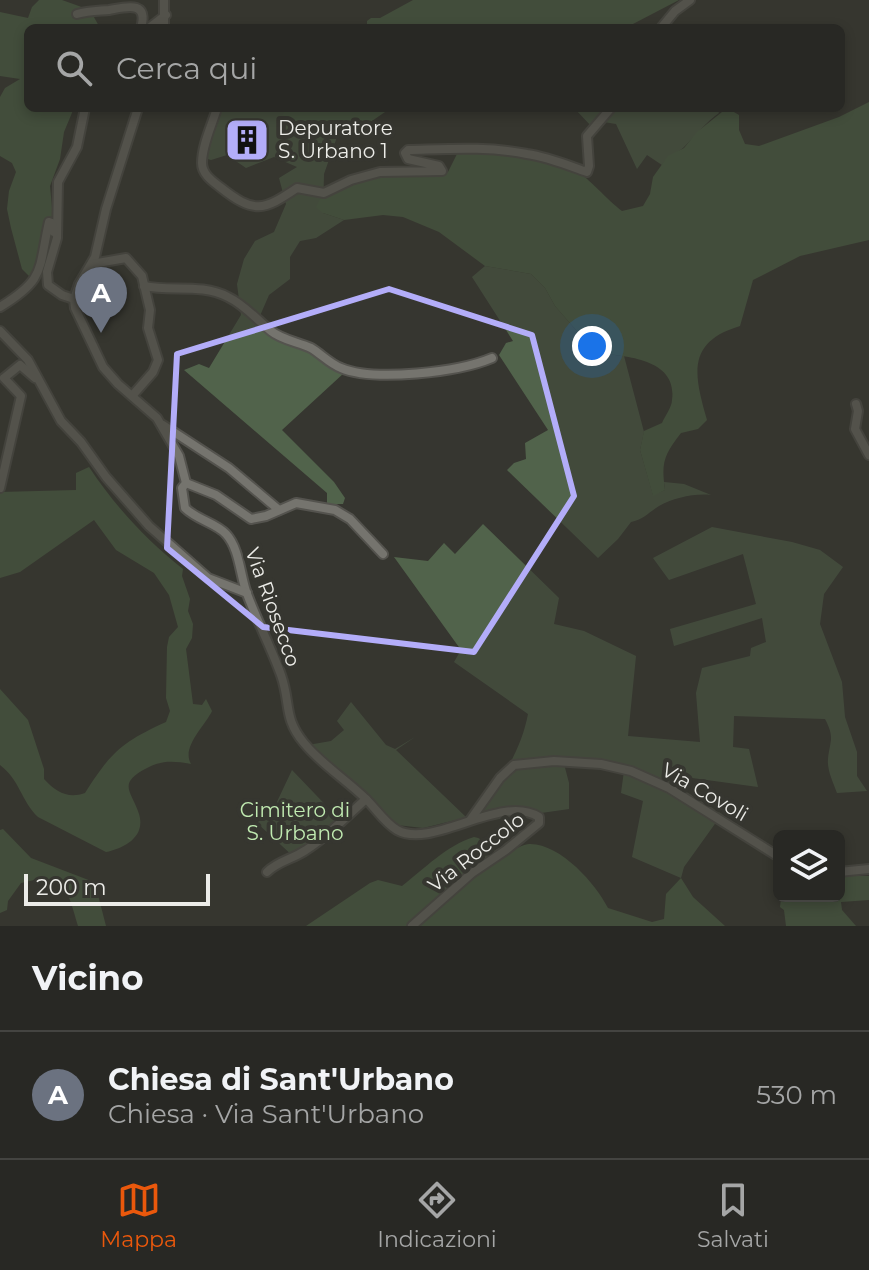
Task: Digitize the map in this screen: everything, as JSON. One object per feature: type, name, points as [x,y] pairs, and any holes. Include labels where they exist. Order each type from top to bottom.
[{"type":"street","points":[[164,0],[167,23]]},
{"type":"street","points":[[664,24],[690,0]]},
{"type":"street","points":[[77,14],[131,6],[144,16],[142,24]]},
{"type":"street","points":[[74,299],[62,295],[46,283],[56,244],[58,182],[77,147],[84,112]]},
{"type":"street","points":[[137,112],[92,264],[79,284],[74,299],[75,308],[103,367],[132,396],[162,425],[229,468],[279,510]]},
{"type":"street","points":[[216,112],[202,161],[204,170],[209,179],[239,202],[253,206],[279,202],[297,188],[327,192],[351,180],[380,172],[442,171],[439,166],[409,160],[405,154],[408,150],[478,148],[514,151],[549,158],[587,172],[587,136],[608,112]]},
{"type":"street","points":[[0,307],[30,287],[44,255],[49,222],[53,225],[56,244]]},
{"type":"street","points":[[92,264],[126,258],[142,276],[150,310],[148,328],[158,360],[153,372],[132,396]]},
{"type":"street","points":[[144,286],[192,288],[227,296],[272,332],[311,349],[339,368],[355,372],[432,372],[492,358]]},
{"type":"street","points":[[0,331],[28,360],[61,421],[149,526],[208,578],[247,593]]},
{"type":"street","points":[[0,488],[21,396],[6,382],[5,375],[15,367],[24,366],[43,383]]},
{"type":"street","points":[[856,404],[855,429],[869,455]]},
{"type":"street","name":"Via Riosecco","points":[[162,425],[179,456],[186,483],[182,488],[183,505],[229,538],[247,593],[281,675],[290,722],[306,746],[366,799],[389,824],[407,833],[426,834],[471,819]]},
{"type":"street","points":[[186,483],[221,498],[250,519],[259,519],[297,503],[338,512],[350,519],[383,554]]},
{"type":"street","name":"Via Covoli","points":[[471,819],[500,778],[514,765],[554,761],[601,764],[631,771],[669,788],[773,853]]},
{"type":"street","points":[[267,872],[320,840],[366,799]]},
{"type":"street","name":"Via Roccolo","points":[[412,926],[472,873],[539,823],[537,815],[527,813],[471,819]]},
{"type":"street","points":[[845,871],[869,869]]},
{"type":"highlighted area","points":[[389,289],[532,335],[574,496],[474,652],[263,627],[167,548],[177,354]]},
{"type":"green space","points":[[39,0],[62,0],[90,10],[98,24],[24,24],[24,112],[72,112],[50,186],[55,240],[47,264],[35,282],[22,269],[7,209],[16,172],[12,163],[0,156],[0,97],[5,88],[20,79],[0,76],[0,12],[28,18]]},
{"type":"green space","points":[[413,0],[679,0],[633,24],[367,24],[371,18],[380,18]]},
{"type":"green space","points":[[869,102],[869,240],[800,256],[753,280],[740,326],[710,341],[698,362],[699,389],[707,420],[698,429],[681,433],[675,441],[664,465],[665,490],[653,496],[640,450],[644,431],[662,423],[672,400],[672,386],[667,375],[658,367],[634,358],[596,353],[531,274],[485,266],[439,232],[403,217],[383,215],[344,220],[323,213],[316,207],[326,188],[389,172],[441,176],[448,172],[460,148],[534,157],[562,164],[580,173],[622,211],[643,206],[650,194],[653,177],[668,156],[684,148],[697,132],[722,112],[739,115],[739,130],[745,144],[759,146],[839,117]]},
{"type":"green space","points":[[215,112],[285,112],[284,115],[303,135],[338,134],[324,174],[323,213],[344,220],[316,238],[300,241],[290,257],[290,279],[269,295],[259,318],[279,332],[345,366],[344,373],[282,430],[334,482],[345,498],[343,504],[327,504],[327,493],[184,370],[199,364],[209,368],[241,315],[237,284],[244,259],[255,241],[274,232],[286,204],[279,178],[297,167],[274,157],[246,168],[227,155],[211,160],[202,157]]},
{"type":"green space","points":[[284,112],[385,112],[353,134],[303,135],[291,128]]},
{"type":"green space","points":[[578,112],[719,113],[662,165],[647,155],[637,169],[616,124],[604,122],[594,129]]},
{"type":"green space","points":[[485,266],[531,274],[596,353],[624,356],[644,432],[640,450],[653,495],[665,490],[664,482],[684,484],[711,495],[684,497],[659,506],[631,522],[598,558],[507,470],[514,463],[526,459],[525,443],[548,430],[499,355],[506,343],[513,341],[472,277]]},
{"type":"green space","points":[[89,467],[132,522],[183,569],[182,576],[190,599],[188,611],[193,624],[192,638],[186,649],[193,704],[202,705],[206,699],[212,711],[191,744],[191,764],[158,764],[132,779],[129,788],[139,814],[139,829],[132,840],[106,852],[38,817],[12,777],[0,765],[0,689],[28,720],[44,769],[44,779],[68,795],[85,793],[102,767],[119,750],[166,722],[170,711],[166,698],[167,647],[169,637],[178,627],[169,595],[154,573],[116,550],[94,520],[20,572],[0,578],[0,492],[76,490],[76,473]]},
{"type":"green space","points":[[483,524],[559,598],[554,624],[584,631],[636,656],[628,736],[700,742],[696,693],[702,668],[750,656],[751,648],[766,642],[762,618],[674,646],[670,629],[756,604],[743,554],[669,580],[653,558],[712,527],[820,550],[843,567],[824,594],[820,624],[842,682],[845,717],[857,752],[857,776],[867,791],[837,793],[828,767],[831,735],[825,719],[734,716],[733,747],[749,749],[758,787],[685,777],[678,787],[722,814],[684,867],[681,878],[632,857],[643,801],[621,793],[624,771],[564,764],[569,783],[569,809],[472,823],[464,818],[423,828],[397,825],[364,792],[308,745],[331,741],[344,730],[337,721],[351,702],[386,745],[395,749],[415,737],[396,750],[466,817],[497,784],[520,743],[528,714],[454,662],[461,650],[394,557],[428,561],[444,543],[455,554]]},
{"type":"green space","name":"Cimitero di S. Urbano","points":[[292,770],[338,818],[294,857],[257,823],[275,806]]},
{"type":"green space","points":[[3,829],[31,858],[99,884],[98,895],[106,926],[78,926],[67,893],[62,886],[47,880],[21,883],[8,901],[7,910],[0,913],[0,830]]},
{"type":"green space","points":[[474,837],[500,852],[529,844],[553,850],[586,877],[608,908],[652,922],[664,919],[666,894],[681,878],[693,897],[725,926],[306,926],[370,883],[378,880],[402,886],[445,852]]},
{"type":"green space","points":[[845,876],[869,876],[869,900],[845,902]]},
{"type":"green space","points":[[781,902],[841,902],[842,910],[856,926],[786,926],[784,910],[780,907]]},
{"type":"place","name":"Depuratore S. Urbano 1","points":[[247,140]]},
{"type":"place","name":"Chiesa di Sant'Urbano","points":[[101,333]]}]
